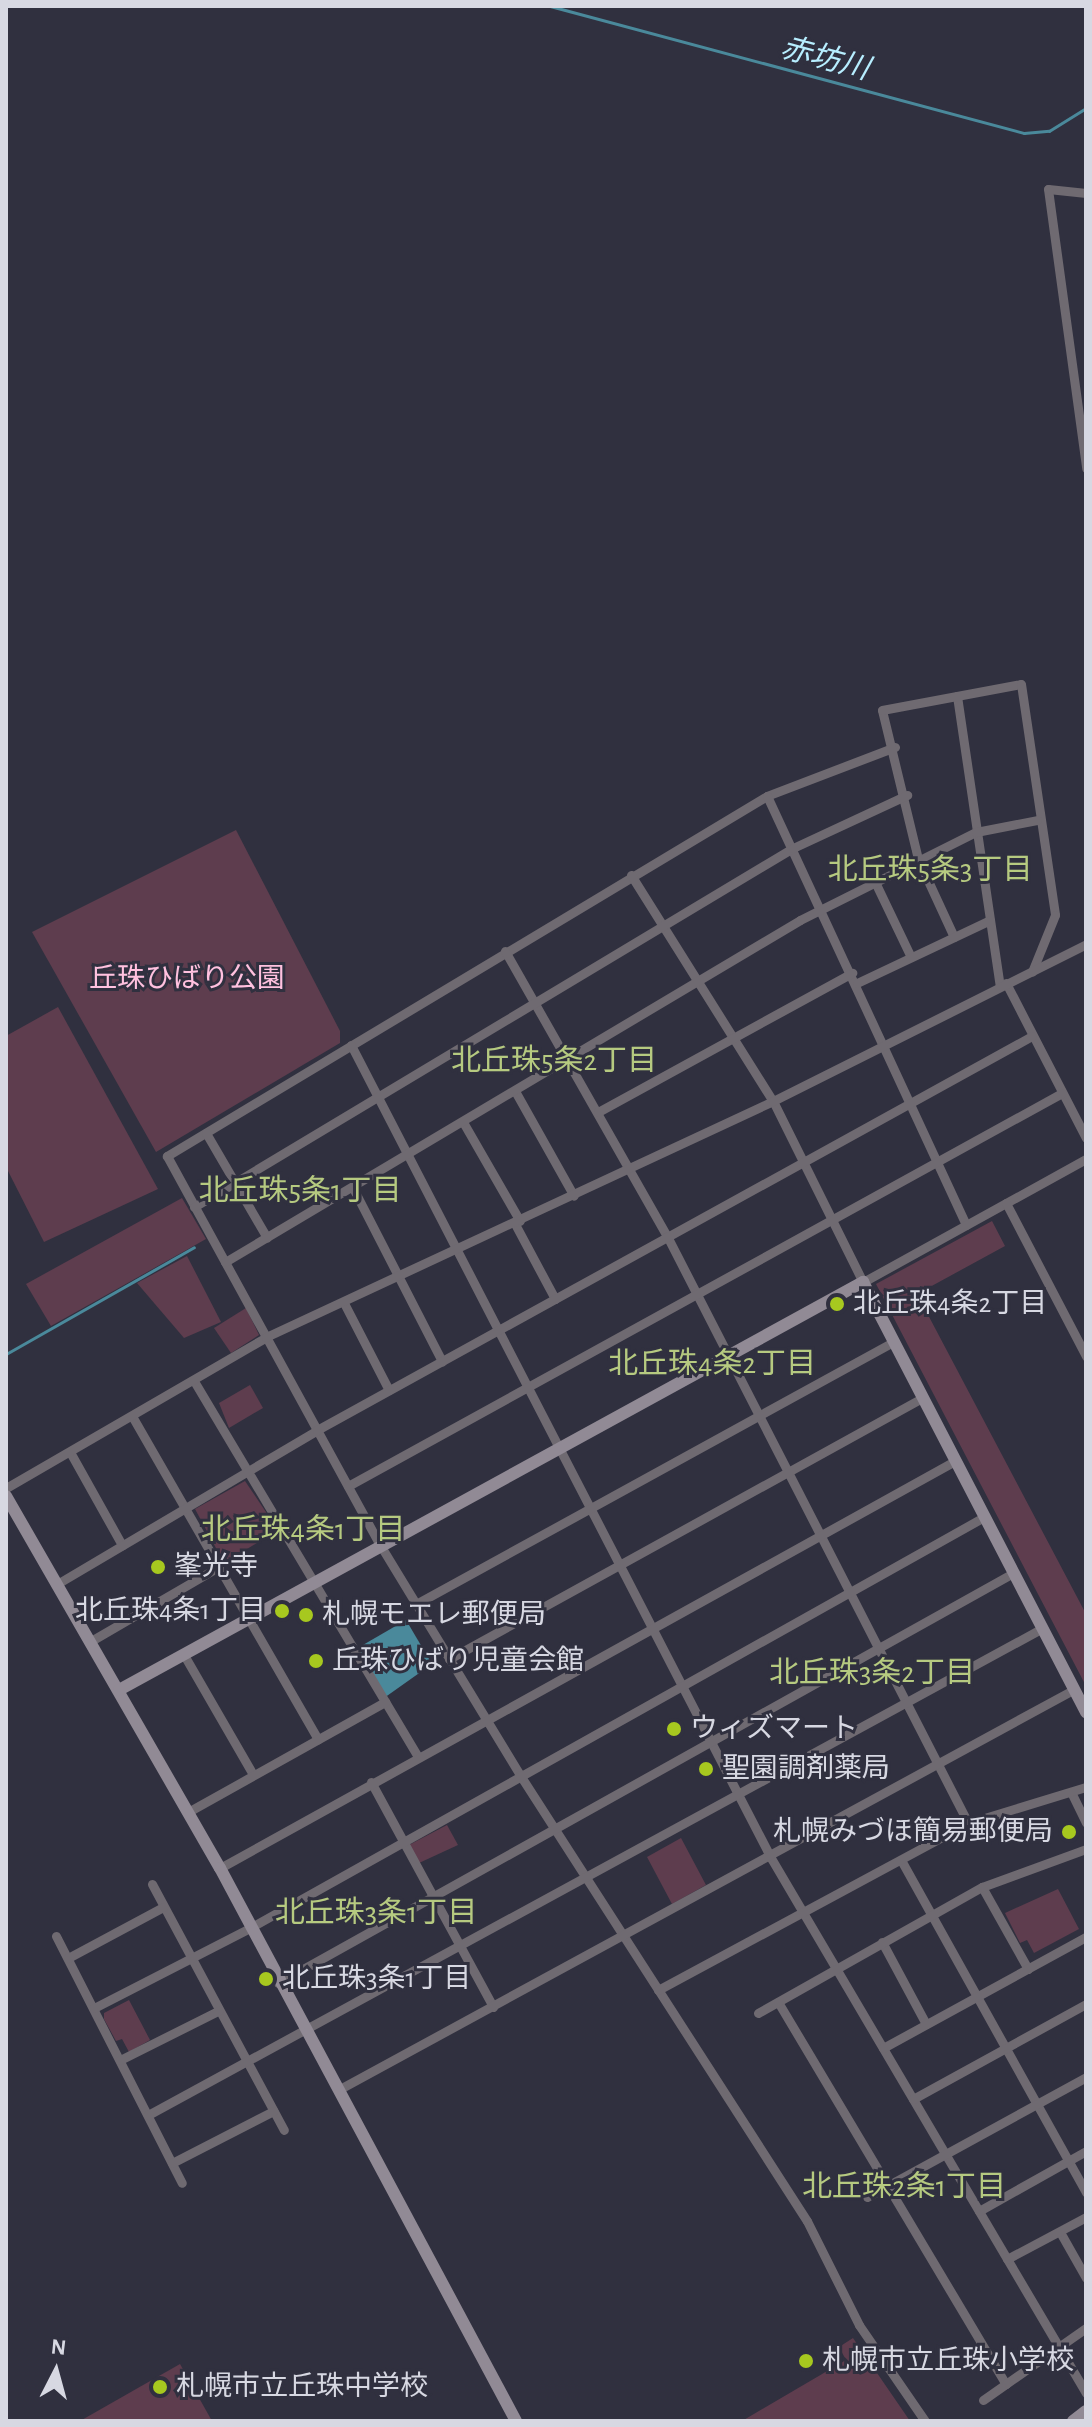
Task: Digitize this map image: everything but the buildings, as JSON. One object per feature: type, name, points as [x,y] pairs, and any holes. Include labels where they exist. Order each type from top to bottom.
[{"type":"street","points":[[1086,193],[1048,189],[1086,468]]},
{"type":"street","points":[[954,937],[918,859],[907,795],[882,710],[1021,684],[1037,820],[1055,915],[1032,972]]},
{"type":"street","points":[[957,696],[990,920],[1003,985],[1086,1138]]},
{"type":"street","points":[[895,747],[767,796],[167,1156],[382,1548],[554,1829],[807,2221],[859,2325],[925,2421]]},
{"type":"street","points":[[194,1207],[665,929],[793,848],[907,795]]},
{"type":"street","points":[[767,796],[887,1045],[966,1225]]},
{"type":"street","points":[[225,1262],[409,1156],[822,909],[976,832],[1037,820]]},
{"type":"street","points":[[631,875],[773,1101],[893,1342],[1086,1713]]},
{"type":"street","points":[[875,882],[911,957]]},
{"type":"street","points":[[598,1112],[855,978],[911,957],[990,920]]},
{"type":"street","points":[[6,1488],[266,1337],[400,1278],[773,1101],[1086,944]]},
{"type":"street","points":[[505,951],[667,1236],[941,1764],[968,1823]]},
{"type":"street","points":[[57,1584],[317,1430],[1032,1036]]},
{"type":"street","points":[[351,1045],[771,1858],[1086,2393]]},
{"type":"street","points":[[515,1091],[574,1196]]},
{"type":"street","points":[[348,1486],[1062,1093]]},
{"type":"street","points":[[463,1122],[555,1299]]},
{"type":"street","points":[[206,1133],[267,1238]]},
{"type":"street","points":[[119,1690],[251,1621],[1086,1159]]},
{"type":"street","points":[[353,1188],[442,1361]]},
{"type":"street","points":[[1006,1203],[1086,1356]]},
{"type":"street","points":[[344,1303],[389,1390]]},
{"type":"street","points":[[416,1604],[893,1342]]},
{"type":"street","points":[[194,1381],[418,1757]]},
{"type":"street","points":[[449,1659],[922,1398]]},
{"type":"street","points":[[132,1416],[318,1739]]},
{"type":"street","points":[[70,1452],[122,1545]]},
{"type":"street","points":[[220,1868],[650,1627],[955,1461]]},
{"type":"street","points":[[6,1496],[220,1868],[248,1929],[516,2421]]},
{"type":"street","points":[[94,2008],[248,1929],[984,1517]]},
{"type":"street","points":[[91,1641],[218,1567]]},
{"type":"street","points":[[278,1983],[1013,1573]]},
{"type":"street","points":[[148,2115],[588,1880],[1041,1629]]},
{"type":"street","points":[[184,1655],[252,1773]]},
{"type":"street","points":[[338,2090],[771,1858],[1073,1690]]},
{"type":"street","points":[[188,1812],[252,1773],[385,1702]]},
{"type":"street","points":[[371,1782],[493,2007]]},
{"type":"street","points":[[658,1990],[968,1823],[1086,1787]]},
{"type":"street","points":[[1071,1792],[1086,1823]]},
{"type":"street","points":[[758,2013],[982,1887],[1086,1849]]},
{"type":"street","points":[[901,1860],[1086,2193]]},
{"type":"street","points":[[152,1884],[284,2130]]},
{"type":"street","points":[[982,1887],[1028,1969]]},
{"type":"street","points":[[68,1958],[163,1907]]},
{"type":"street","points":[[56,1936],[182,2183]]},
{"type":"street","points":[[883,2048],[1086,1937]]},
{"type":"street","points":[[882,1942],[926,2024]]},
{"type":"street","points":[[778,2002],[1006,2384]]},
{"type":"street","points":[[913,2099],[1086,2004]]},
{"type":"street","points":[[120,2060],[218,2011]]},
{"type":"street","points":[[867,2197],[1086,2077]]},
{"type":"street","points":[[172,2163],[273,2111]]},
{"type":"street","points":[[979,2211],[1086,2151]]},
{"type":"street","points":[[1007,2259],[1086,2217]]},
{"type":"street","points":[[1060,2232],[1086,2278]]},
{"type":"street","points":[[983,2400],[1086,2328]]},
{"type":"street","points":[[1073,2421],[1086,2411]]},
{"type":"green space","name":"丘珠ひばり公園","points":[[236,830],[340,1031],[340,1043],[156,1152],[32,932]]},
{"type":"green space","points":[[58,1007],[158,1189],[44,1242],[6,1167],[6,1036]]},
{"type":"green space","points":[[182,1198],[206,1239],[51,1326],[26,1284]]},
{"type":"green space","points":[[992,1221],[1005,1246],[917,1294],[1086,1614],[1086,1686],[876,1284]]},
{"type":"green space","points":[[187,1256],[221,1322],[184,1338],[137,1283]]},
{"type":"green space","points":[[246,1308],[259,1335],[231,1353],[214,1328]]},
{"type":"green space","points":[[250,1385],[263,1408],[229,1428],[219,1403]]},
{"type":"green space","points":[[245,1481],[278,1530],[224,1563],[195,1509]]},
{"type":"green space","points":[[447,1825],[458,1845],[419,1863],[409,1845]]},
{"type":"green space","points":[[681,1838],[706,1885],[672,1904],[647,1857]]},
{"type":"green space","points":[[1058,1889],[1079,1929],[1034,1953],[1027,1940],[1020,1943],[1005,1913]]},
{"type":"green space","points":[[129,2000],[150,2040],[129,2052],[122,2039],[116,2041],[104,2013]]},
{"type":"green space","points":[[853,2338],[910,2421],[742,2421],[846,2360],[839,2347]]},
{"type":"green space","name":"札幌市立丘珠中学校","points":[[180,2364],[212,2421],[80,2421]]},
{"type":"water","points":[[406,1620],[432,1664],[384,1698],[356,1649]]},
{"type":"waterway","name":"赤坊川","points":[[550,6],[1024,133],[1049,131],[1086,108]]},
{"type":"waterway","points":[[6,1354],[194,1247]]},
{"type":"place","name":"北丘珠4条2丁目","points":[[837,1304]]},
{"type":"place","name":"峯光寺","points":[[158,1567]]},
{"type":"place","name":"北丘珠4条1丁目","points":[[282,1611]]},
{"type":"place","name":"札幌モエレ郵便局","points":[[306,1615]]},
{"type":"place","name":"丘珠ひばり児童会館","points":[[316,1661]]},
{"type":"place","name":"ウィズマート","points":[[674,1729]]},
{"type":"place","name":"聖園調剤薬局","points":[[706,1769]]},
{"type":"place","name":"札幌みづほ簡易郵便局","points":[[1069,1832]]},
{"type":"place","name":"北丘珠3条1丁目","points":[[266,1979]]},
{"type":"place","name":"札幌市立丘珠小学校","points":[[806,2361]]},
{"type":"place","name":"札幌市立丘珠中学校","points":[[160,2387]]},
{"type":"district","name":"北丘珠5条3丁目","points":[[930,870]]},
{"type":"district","name":"北丘珠5条2丁目","points":[[554,1061]]},
{"type":"district","name":"北丘珠5条1丁目","points":[[300,1191]]},
{"type":"district","name":"北丘珠4条2丁目","points":[[712,1364]]},
{"type":"district","name":"北丘珠4条1丁目","points":[[303,1530]]},
{"type":"district","name":"北丘珠3条2丁目","points":[[872,1673]]},
{"type":"district","name":"北丘珠3条1丁目","points":[[376,1913]]},
{"type":"district","name":"北丘珠2条1丁目","points":[[904,2187]]}]
